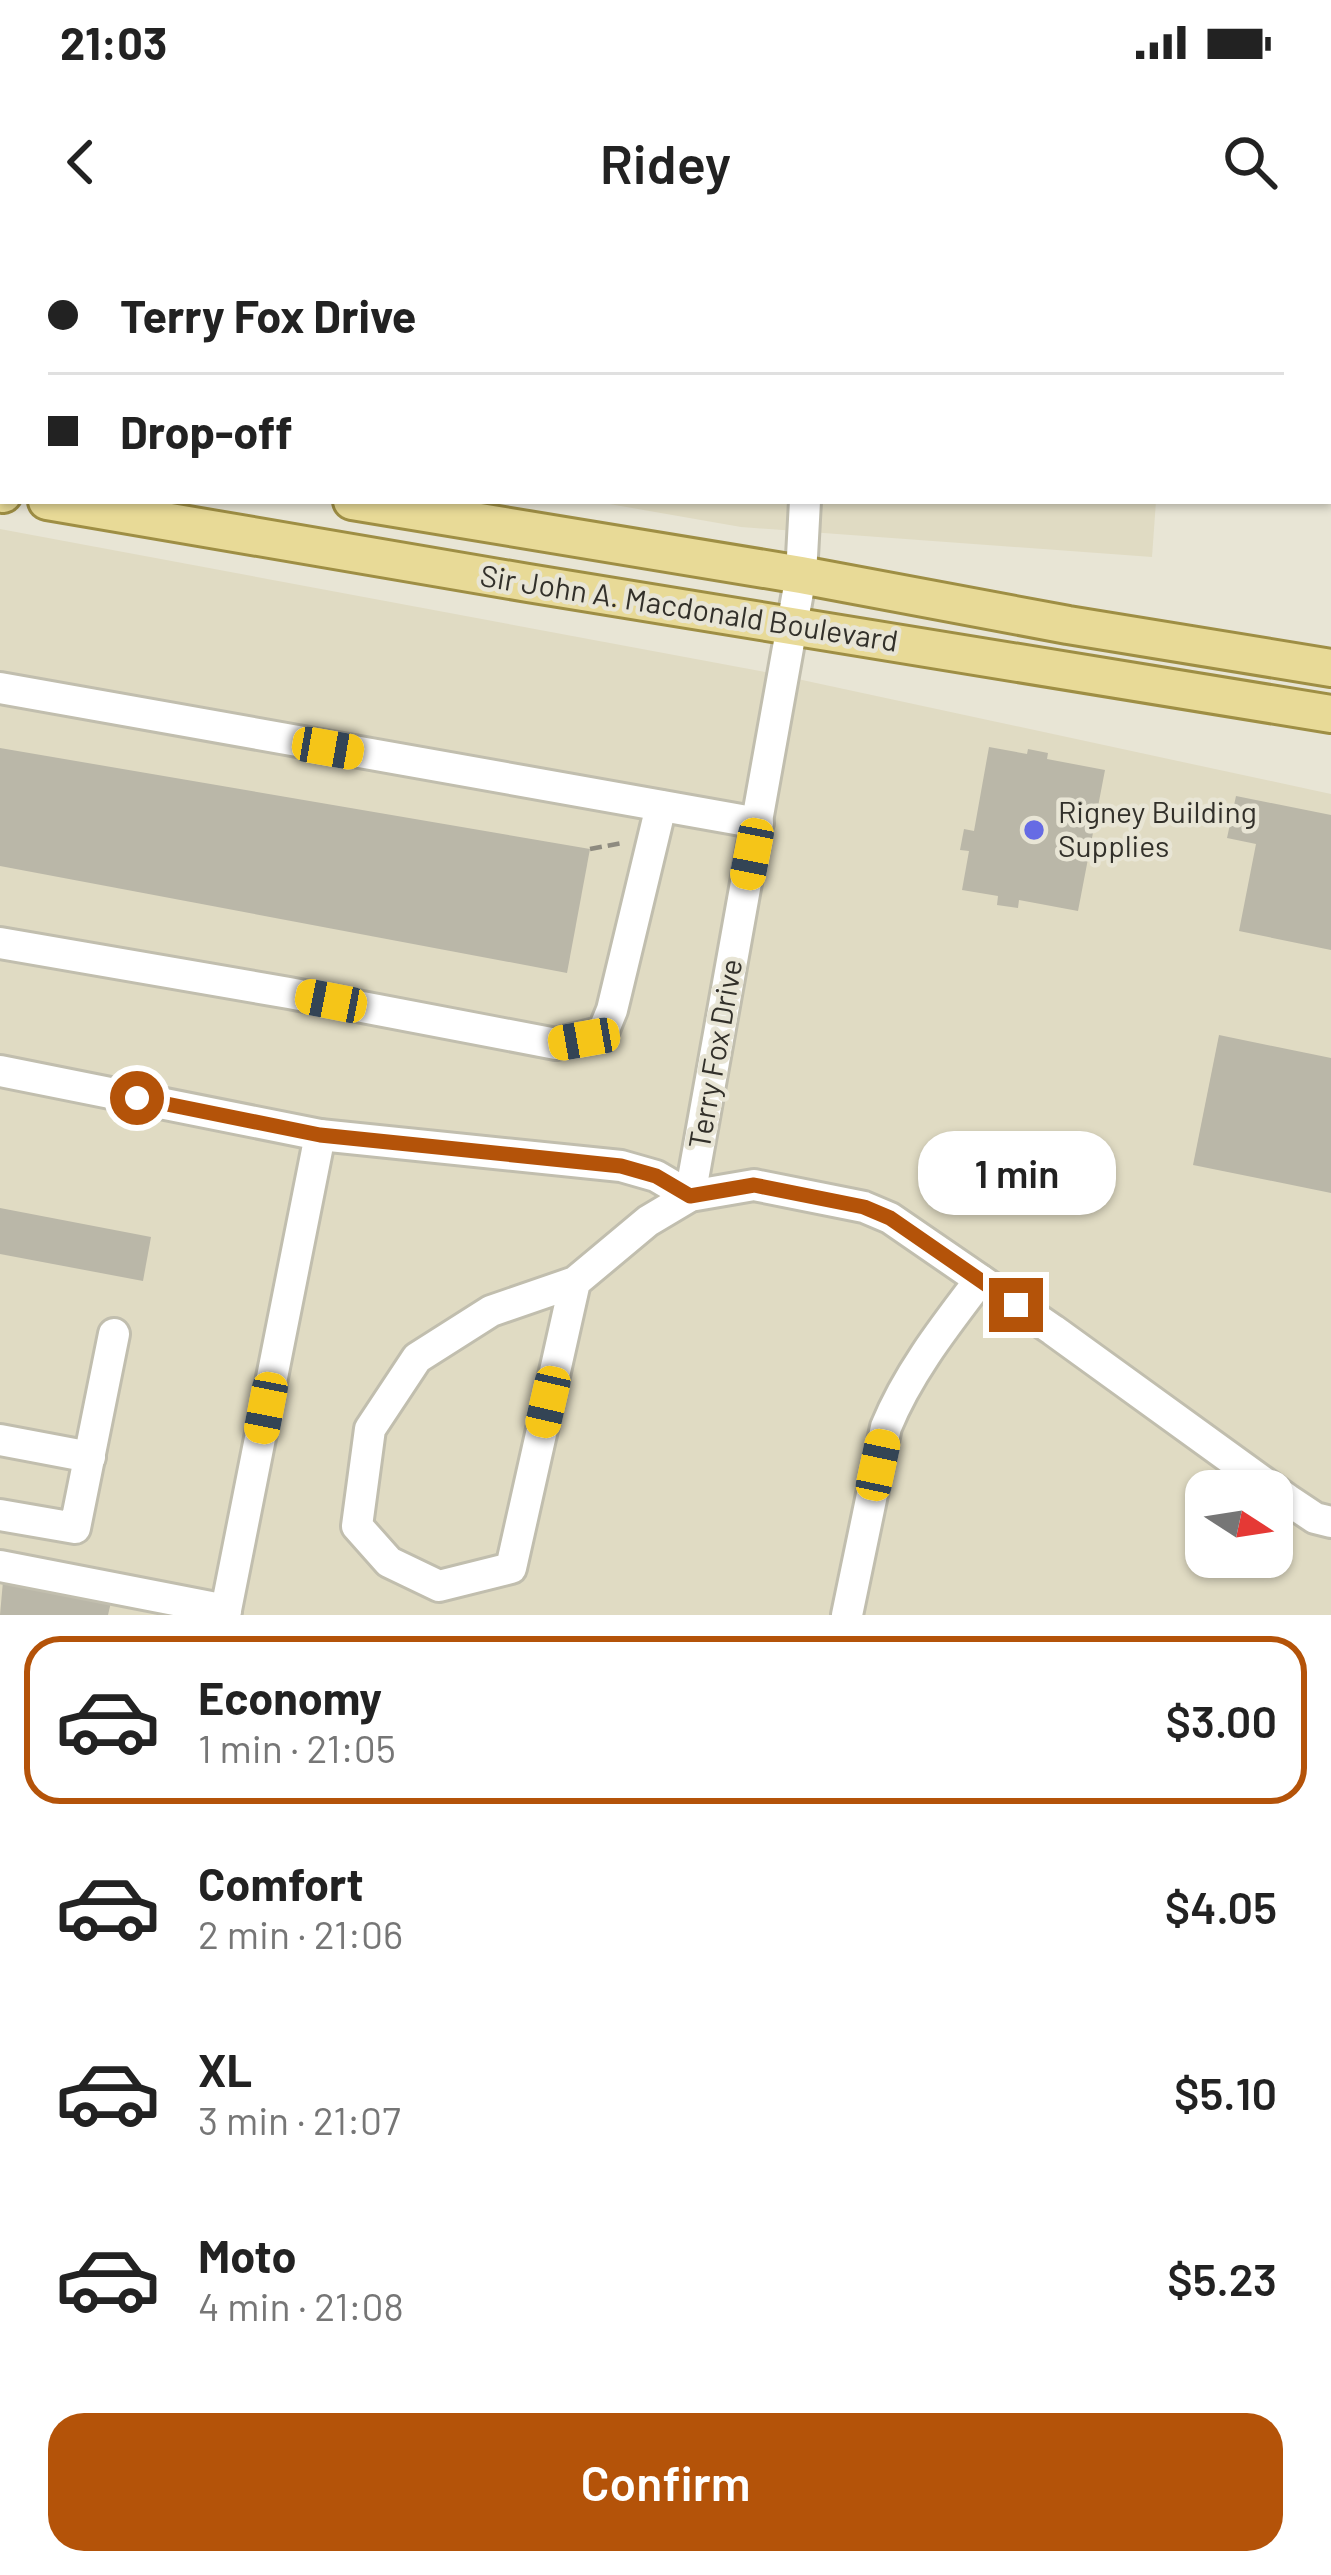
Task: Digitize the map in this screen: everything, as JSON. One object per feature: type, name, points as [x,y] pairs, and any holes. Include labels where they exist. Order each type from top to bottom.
[{"type":"main road","name":"Sir John A. Macdonald Boulevard","points":[[64,504],[1331,714]]},
{"type":"main road","name":"Sir John A. Macdonald Boulevard","points":[[370,504],[1331,668]]},
{"type":"street","name":"Terry Fox Drive","points":[[0,1071],[320,1135],[621,1166],[656,1176],[690,1196],[802,575],[805,504]]},
{"type":"street","points":[[0,688],[758,823]]},
{"type":"street","points":[[0,943],[556,1044],[584,1039],[603,1032],[612,1010],[661,806]]},
{"type":"street","points":[[0,1566],[225,1613],[320,1135]]},
{"type":"street","points":[[575,1282],[511,1568],[439,1586],[389,1562],[357,1526],[370,1429],[417,1358],[491,1311],[575,1282],[648,1221],[690,1196],[754,1185],[864,1207],[890,1218],[1288,1500],[1315,1518],[1331,1522]]},
{"type":"street","points":[[847,1615],[886,1427],[897,1399],[980,1280]]},
{"type":"street","points":[[0,1515],[74,1528],[114,1334]]},
{"type":"street","points":[[0,1440],[89,1457]]},
{"type":"path","points":[[590,849],[627,842]]},
{"type":"shaded area","points":[[609,504],[1156,504],[1152,557],[741,527]]},
{"type":"shaded area","points":[[0,529],[765,672],[1331,794],[1331,1615],[0,1615]]},
{"type":"building","name":"Rigney Building Supplies","points":[[989,747],[1027,754],[1028,749],[1048,753],[1047,759],[1105,770],[1078,911],[1019,900],[1018,908],[997,905],[998,896],[962,890],[969,851],[960,850],[964,829],[974,831]]},
{"type":"building","points":[[0,748],[590,849],[567,973],[0,866]]},
{"type":"building","points":[[1236,796],[1331,815],[1331,950],[1239,931],[1256,844],[1227,838]]},
{"type":"building","points":[[1219,1035],[1331,1058],[1331,1193],[1193,1165]]},
{"type":"building","points":[[0,1208],[151,1237],[143,1281],[0,1254]]},
{"type":"building","points":[[3,1581],[111,1602],[108,1615],[0,1615]]},
{"type":"place","name":"Rigney Building Supplies","points":[[1034,830]]},
{"type":"route","points":[[137,1098],[320,1135],[621,1166],[656,1176],[690,1196],[754,1185],[864,1207],[890,1218],[1016,1305]]}]
